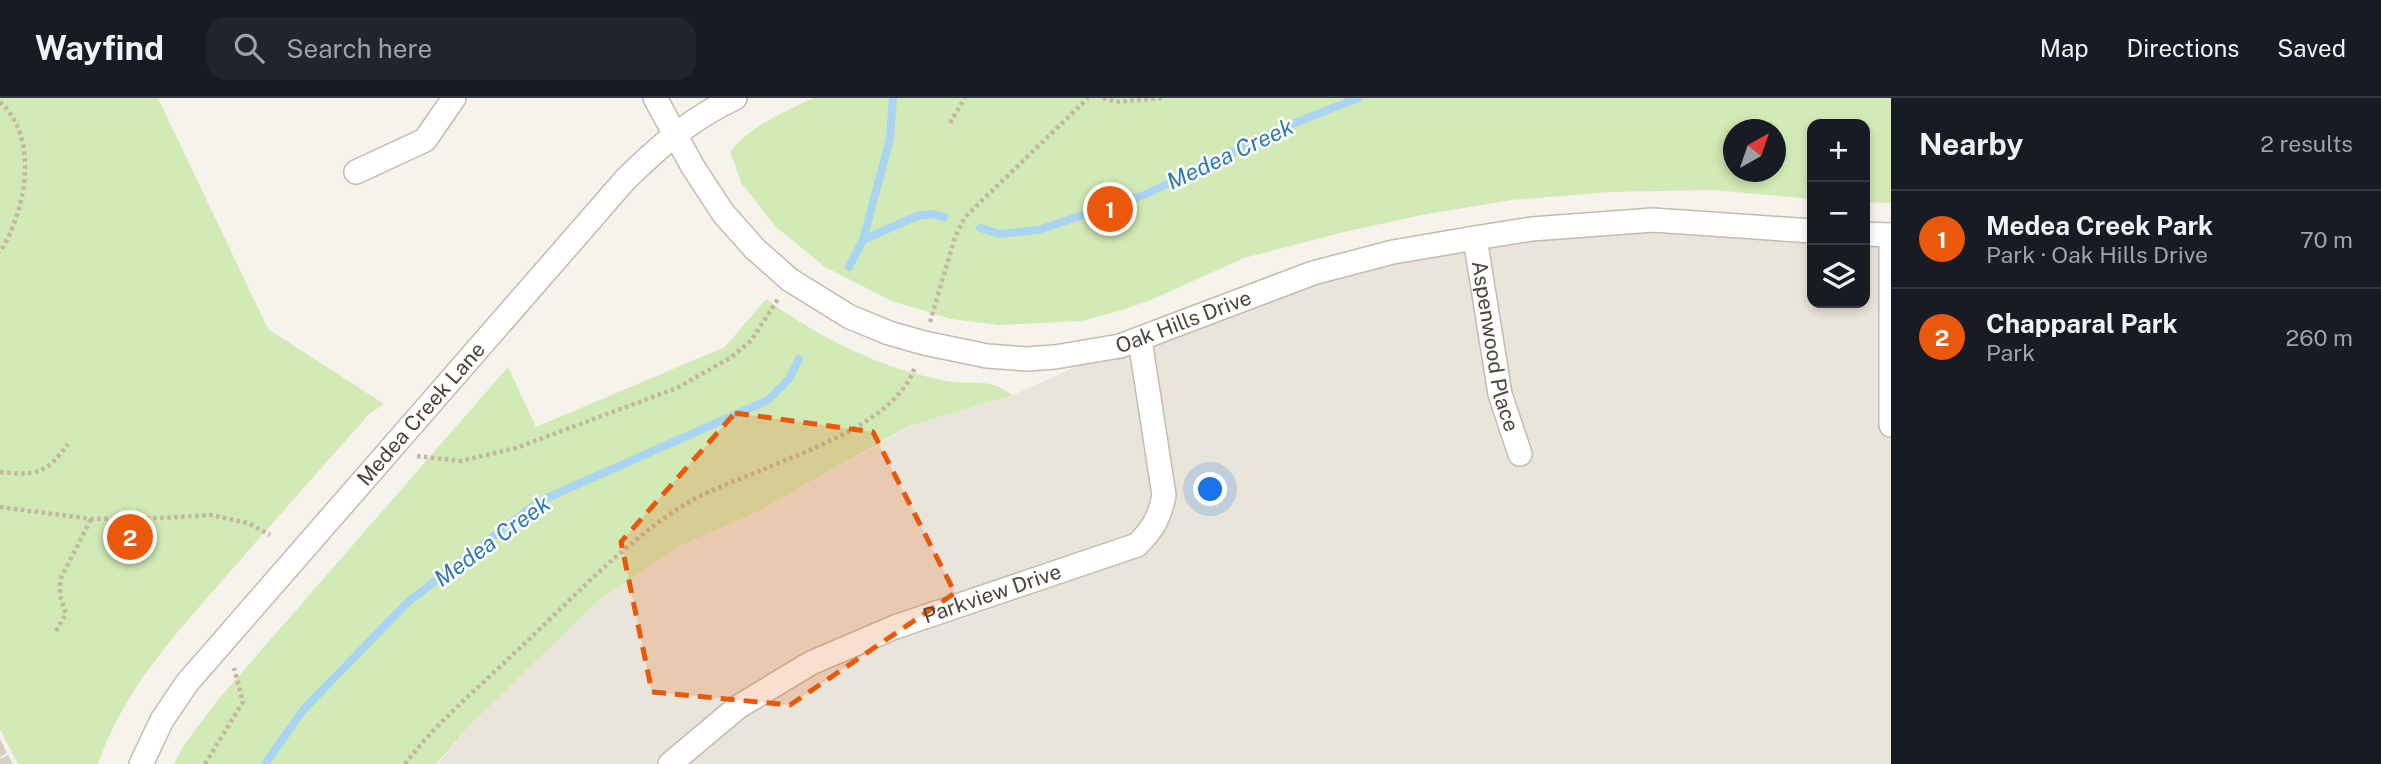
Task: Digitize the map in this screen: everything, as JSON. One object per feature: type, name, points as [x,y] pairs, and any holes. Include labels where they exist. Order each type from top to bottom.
[{"type":"street","points":[[356,172],[425,140],[454,98]]},
{"type":"street","name":"Oak Hills Drive","points":[[655,98],[723,213],[755,249],[790,280],[850,317],[889,334],[987,356],[1027,359],[1055,357],[1120,346],[1313,272],[1393,252],[1532,229],[1653,220],[1807,231]]},
{"type":"street","name":"Medea Creek Lane","points":[[141,764],[162,720],[187,683],[625,180],[674,134],[706,112],[735,98]]},
{"type":"street","points":[[1870,234],[1891,235],[1891,425]]},
{"type":"street","name":"Aspenwood Place","points":[[1475,238],[1500,394],[1520,454]]},
{"type":"street","name":"Parkview Drive","points":[[670,764],[738,707],[811,663],[895,627],[1137,545],[1152,530],[1161,514],[1164,495],[1140,340]]},
{"type":"path","points":[[950,123],[965,98]]},
{"type":"path","points":[[931,319],[955,237],[965,217],[1088,98]]},
{"type":"path","points":[[1103,98],[1116,102],[1163,98]]},
{"type":"path","points":[[0,102],[9,110],[21,130],[24,155],[19,209],[11,235],[0,252]]},
{"type":"path","points":[[400,437],[418,457],[461,461],[516,448],[677,388],[730,358],[751,341],[790,280]]},
{"type":"path","points":[[405,764],[449,716],[633,542],[692,500],[822,444],[883,410],[911,379],[916,366]]},
{"type":"path","points":[[0,472],[20,474],[44,471],[68,444]]},
{"type":"path","points":[[0,507],[92,519],[210,515],[248,523],[270,535]]},
{"type":"path","points":[[56,631],[65,614],[60,596],[60,580],[92,519]]},
{"type":"path","points":[[205,764],[243,702],[235,669],[214,652]]},
{"type":"highlighted area","points":[[735,413],[873,432],[955,593],[790,705],[652,692],[621,542]]},
{"type":"shaded area","points":[[1532,229],[1807,230],[1807,308],[1870,308],[1870,234],[1891,235],[1891,764],[438,764],[471,724],[597,602],[677,547],[757,512],[913,425],[1013,395],[1130,343],[1313,273]]},
{"type":"green space","points":[[0,98],[158,98],[268,329],[384,404],[368,415],[174,637],[123,708],[98,764],[18,764],[0,729]]},
{"type":"green space","points":[[813,98],[1891,98],[1891,203],[1870,202],[1870,119],[1807,119],[1807,199],[1713,190],[1609,192],[1512,200],[1426,214],[1244,258],[1151,300],[1081,321],[1000,325],[951,319],[892,301],[825,267],[776,227],[742,184],[730,152],[748,134]]},
{"type":"green space","points":[[766,299],[829,339],[874,360],[946,381],[994,385],[1013,395],[909,426],[757,512],[677,547],[597,602],[471,724],[436,764],[174,764],[184,745],[217,701],[508,367],[536,427],[725,347]]},
{"type":"building","points":[[0,739],[7,753],[0,757]]},
{"type":"building","points":[[8,755],[13,764],[0,764],[0,759]]},
{"type":"waterway","points":[[863,240],[890,139],[893,98]]},
{"type":"waterway","name":"Medea Creek","points":[[980,228],[1000,234],[1038,230],[1144,195],[1282,128],[1358,98]]},
{"type":"waterway","name":"Medea Creek","points":[[849,267],[863,240],[917,216],[932,214],[944,217]]},
{"type":"waterway","name":"Medea Creek","points":[[265,764],[304,709],[408,602],[538,502],[768,400],[789,379],[799,359]]},
{"type":"place","name":"Medea Creek Park","points":[[1110,209]]},
{"type":"place","name":"Chapparal Park","points":[[130,537]]}]
